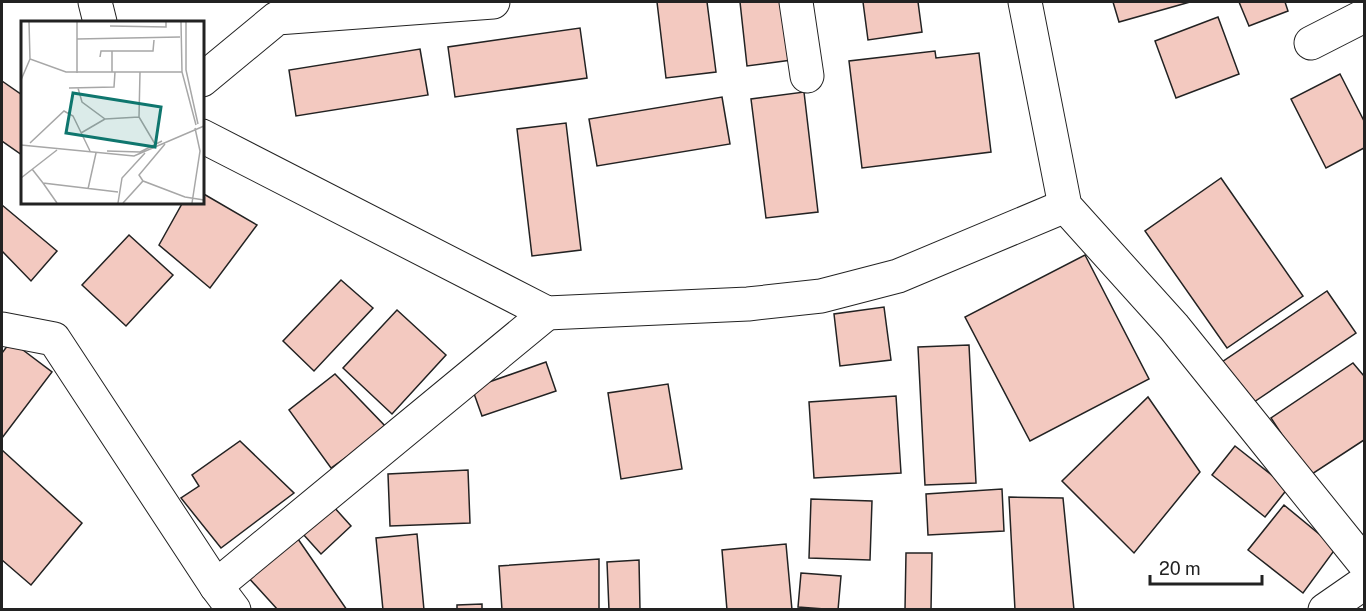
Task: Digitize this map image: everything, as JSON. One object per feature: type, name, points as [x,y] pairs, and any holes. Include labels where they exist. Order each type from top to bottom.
[{"type":"street","points":[[95,2],[100,21]]},
{"type":"street","points":[[204,78],[277,18],[493,2]]},
{"type":"street","points":[[796,2],[807,76]]},
{"type":"street","points":[[1025,2],[1065,206],[1174,327],[1365,563]]},
{"type":"street","points":[[1311,43],[1365,16]]},
{"type":"street","points":[[204,137],[547,313],[748,304],[821,296],[898,276],[1065,206]]},
{"type":"street","points":[[2,329],[54,339],[225,598],[547,313]]},
{"type":"street","points":[[1325,609],[1365,583]]},
{"type":"building","points":[[657,2],[707,2],[716,72],[666,78]]},
{"type":"building","points":[[740,2],[792,2],[799,59],[747,66]]},
{"type":"building","points":[[863,2],[918,2],[922,32],[868,40]]},
{"type":"building","points":[[1113,2],[1190,2],[1119,22]]},
{"type":"building","points":[[1239,2],[1285,2],[1288,11],[1249,26]]},
{"type":"building","points":[[1218,17],[1239,74],[1176,98],[1155,41]]},
{"type":"building","points":[[580,28],[587,78],[455,97],[448,47]]},
{"type":"building","points":[[420,49],[428,95],[296,116],[289,70]]},
{"type":"building","points":[[935,51],[936,58],[979,53],[991,152],[862,168],[849,61]]},
{"type":"building","points":[[1340,74],[1364,121],[1364,148],[1326,168],[1291,99]]},
{"type":"building","points":[[2,81],[21,94],[21,154],[2,141]]},
{"type":"building","points":[[804,92],[818,212],[766,218],[751,99]]},
{"type":"building","points":[[722,97],[730,144],[597,166],[589,119]]},
{"type":"building","points":[[566,123],[581,250],[532,256],[517,129]]},
{"type":"building","points":[[1221,178],[1303,296],[1227,348],[1145,231]]},
{"type":"building","points":[[204,194],[257,225],[210,288],[159,245],[182,204],[204,204]]},
{"type":"building","points":[[2,205],[57,251],[31,281],[2,251]]},
{"type":"building","points":[[129,235],[173,275],[126,326],[82,285]]},
{"type":"building","points":[[1085,255],[1149,379],[1030,441],[965,317]]},
{"type":"building","points":[[341,280],[373,308],[314,371],[283,341]]},
{"type":"building","points":[[1327,291],[1356,333],[1251,404],[1222,362]]},
{"type":"building","points":[[884,307],[891,360],[840,366],[834,314]]},
{"type":"building","points":[[397,310],[446,355],[392,414],[343,368]]},
{"type":"building","points":[[11,341],[52,372],[2,438],[2,353]]},
{"type":"building","points":[[969,345],[976,483],[925,485],[918,347]]},
{"type":"building","points":[[546,362],[556,391],[482,416],[472,388]]},
{"type":"building","points":[[1353,363],[1364,376],[1364,440],[1309,476],[1271,418]]},
{"type":"building","points":[[335,374],[387,428],[331,468],[289,410]]},
{"type":"building","points":[[668,384],[682,469],[621,479],[608,393]]},
{"type":"building","points":[[896,396],[901,473],[814,478],[809,402]]},
{"type":"building","points":[[1148,397],[1200,472],[1134,553],[1062,481]]},
{"type":"building","points":[[240,441],[294,493],[221,548],[181,498],[199,486],[192,475]]},
{"type":"building","points":[[1235,446],[1288,488],[1265,517],[1212,475]]},
{"type":"building","points":[[2,450],[82,523],[31,585],[2,560]]},
{"type":"building","points":[[468,470],[470,523],[390,526],[388,474]]},
{"type":"building","points":[[1002,489],[1004,531],[928,535],[926,494]]},
{"type":"building","points":[[1009,497],[1063,498],[1074,610],[1015,610]]},
{"type":"building","points":[[811,499],[872,501],[870,560],[809,558]]},
{"type":"building","points":[[1284,505],[1336,548],[1303,593],[1248,550]]},
{"type":"building","points":[[333,506],[351,526],[321,554],[303,534]]},
{"type":"building","points":[[417,534],[424,610],[383,610],[376,538]]},
{"type":"building","points":[[298,539],[347,610],[278,610],[247,576]]},
{"type":"building","points":[[786,544],[792,610],[727,610],[722,550]]},
{"type":"building","points":[[906,553],[932,553],[931,610],[905,610]]},
{"type":"building","points":[[599,559],[599,610],[502,610],[499,566]]},
{"type":"building","points":[[639,560],[640,610],[609,610],[607,562]]},
{"type":"building","points":[[801,573],[841,576],[838,610],[798,607]]},
{"type":"building","points":[[482,604],[482,610],[457,610],[457,605]]}]
